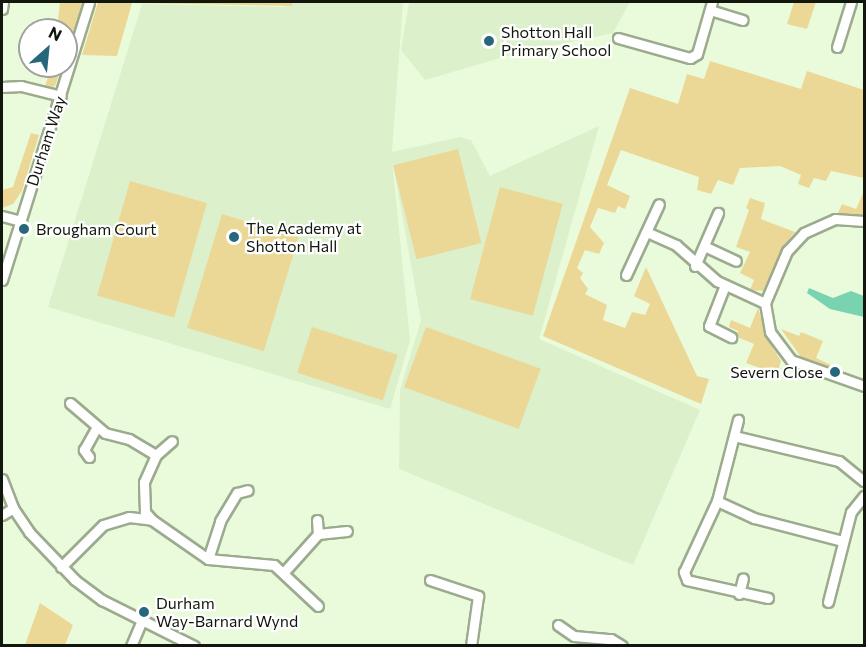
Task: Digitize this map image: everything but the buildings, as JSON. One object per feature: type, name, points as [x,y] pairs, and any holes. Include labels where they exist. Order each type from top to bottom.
[{"type":"street","points":[[2,9],[3,2]]},
{"type":"street","name":"Durham Way","points":[[2,280],[89,2]]},
{"type":"street","points":[[837,46],[851,2]]},
{"type":"street","points":[[618,38],[690,58],[697,54],[711,6],[743,20]]},
{"type":"street","points":[[2,87],[21,86],[61,96]]},
{"type":"street","points":[[626,275],[649,233],[659,204]]},
{"type":"street","points":[[695,266],[718,213]]},
{"type":"street","points":[[2,216],[21,221]]},
{"type":"street","points":[[864,221],[850,218],[817,224],[787,251],[765,303],[770,332],[791,360],[864,386]]},
{"type":"street","points":[[649,233],[676,245],[695,266],[725,285],[765,303]]},
{"type":"street","points":[[704,246],[736,261]]},
{"type":"street","points":[[725,285],[709,326],[731,338]]},
{"type":"street","points":[[70,403],[96,428],[156,454]]},
{"type":"street","points":[[738,420],[717,501],[684,572],[687,580],[739,594],[768,598]]},
{"type":"street","points":[[88,458],[84,450],[96,428]]},
{"type":"street","points":[[734,436],[839,462],[864,480]]},
{"type":"street","points":[[172,441],[156,454],[144,482],[145,512],[152,520],[208,559],[259,561],[284,572],[318,606]]},
{"type":"street","points":[[2,479],[13,508],[61,567],[102,600],[194,645]]},
{"type":"street","points":[[208,559],[220,521],[237,493],[248,490]]},
{"type":"street","points":[[828,602],[851,512],[864,496]]},
{"type":"street","points":[[717,501],[754,518],[843,541]]},
{"type":"street","points":[[2,515],[13,508]]},
{"type":"street","points":[[61,567],[103,525],[129,517],[152,520]]},
{"type":"street","points":[[317,520],[318,534]]},
{"type":"street","points":[[284,572],[318,534],[347,531]]},
{"type":"street","points":[[739,594],[743,578]]},
{"type":"street","points":[[430,580],[478,596],[471,645]]},
{"type":"street","points":[[131,645],[142,620]]},
{"type":"street","points":[[558,625],[574,636],[611,639],[622,645]]},
{"type":"shaded area","points":[[60,2],[84,2],[78,19],[58,18]]},
{"type":"shaded area","points":[[98,2],[293,2],[292,6],[132,3],[117,56],[82,55]]},
{"type":"shaded area","points":[[288,2],[403,2],[392,152],[460,137],[471,140],[490,176],[599,126],[539,339],[700,410],[633,565],[399,469],[400,390],[421,320],[392,159],[410,340],[390,409],[48,307],[142,4],[284,7]]},
{"type":"shaded area","name":"Shotton Hall Primary School","points":[[409,2],[630,2],[613,33],[507,56],[425,80],[401,50]]},
{"type":"shaded area","points":[[794,2],[816,2],[807,29],[787,24]]},
{"type":"shaded area","points":[[710,61],[801,89],[807,71],[864,90],[864,178],[831,171],[826,181],[814,178],[809,188],[798,184],[801,175],[780,166],[740,168],[733,185],[718,180],[711,194],[697,190],[699,177],[621,150],[607,185],[630,196],[625,209],[618,206],[615,213],[598,208],[590,227],[604,243],[599,254],[585,250],[577,268],[583,273],[580,278],[588,289],[585,294],[607,305],[603,320],[625,328],[632,312],[645,315],[650,304],[634,296],[646,267],[697,376],[709,379],[701,404],[543,336],[630,88],[678,104],[687,74],[704,79]]},
{"type":"shaded area","points":[[48,78],[58,78],[55,86],[49,88],[45,86]]},
{"type":"shaded area","points":[[31,133],[39,135],[22,191],[13,204],[2,208],[2,190],[13,187]]},
{"type":"shaded area","points":[[458,149],[481,243],[416,259],[393,165]]},
{"type":"shaded area","points":[[130,181],[207,203],[174,317],[97,295]]},
{"type":"shaded area","points":[[500,187],[563,204],[533,316],[470,299]]},
{"type":"shaded area","points":[[864,191],[864,216],[838,213],[842,204],[856,209]]},
{"type":"shaded area","points":[[750,198],[765,203],[761,219],[795,232],[784,245],[763,291],[750,290],[754,280],[740,273],[750,252],[736,247],[749,210],[746,208]]},
{"type":"shaded area","points":[[222,214],[299,237],[264,351],[187,328]]},
{"type":"shaded area","points":[[809,288],[833,298],[851,291],[864,296],[864,317],[830,309],[807,293]]},
{"type":"shaded area","points":[[758,308],[769,342],[781,361],[777,374],[746,363],[754,344],[737,337],[738,331],[729,327],[731,320],[750,328]]},
{"type":"shaded area","points":[[312,327],[398,355],[383,400],[297,373]]},
{"type":"shaded area","points":[[426,327],[541,369],[519,429],[404,387]]},
{"type":"shaded area","points":[[781,329],[799,336],[801,332],[823,341],[816,358],[833,366],[832,369],[801,357]]},
{"type":"shaded area","points":[[40,603],[73,625],[65,645],[25,645]]},
{"type":"place","name":"Shotton Hall Primary School","points":[[489,41]]},
{"type":"place","name":"Brougham Court","points":[[24,229]]},
{"type":"place","name":"The Academy at Shotton Hall","points":[[234,237]]},
{"type":"place","name":"Severn Close","points":[[835,372]]},
{"type":"place","name":"Durham Way-Barnard Wynd","points":[[144,612]]}]
